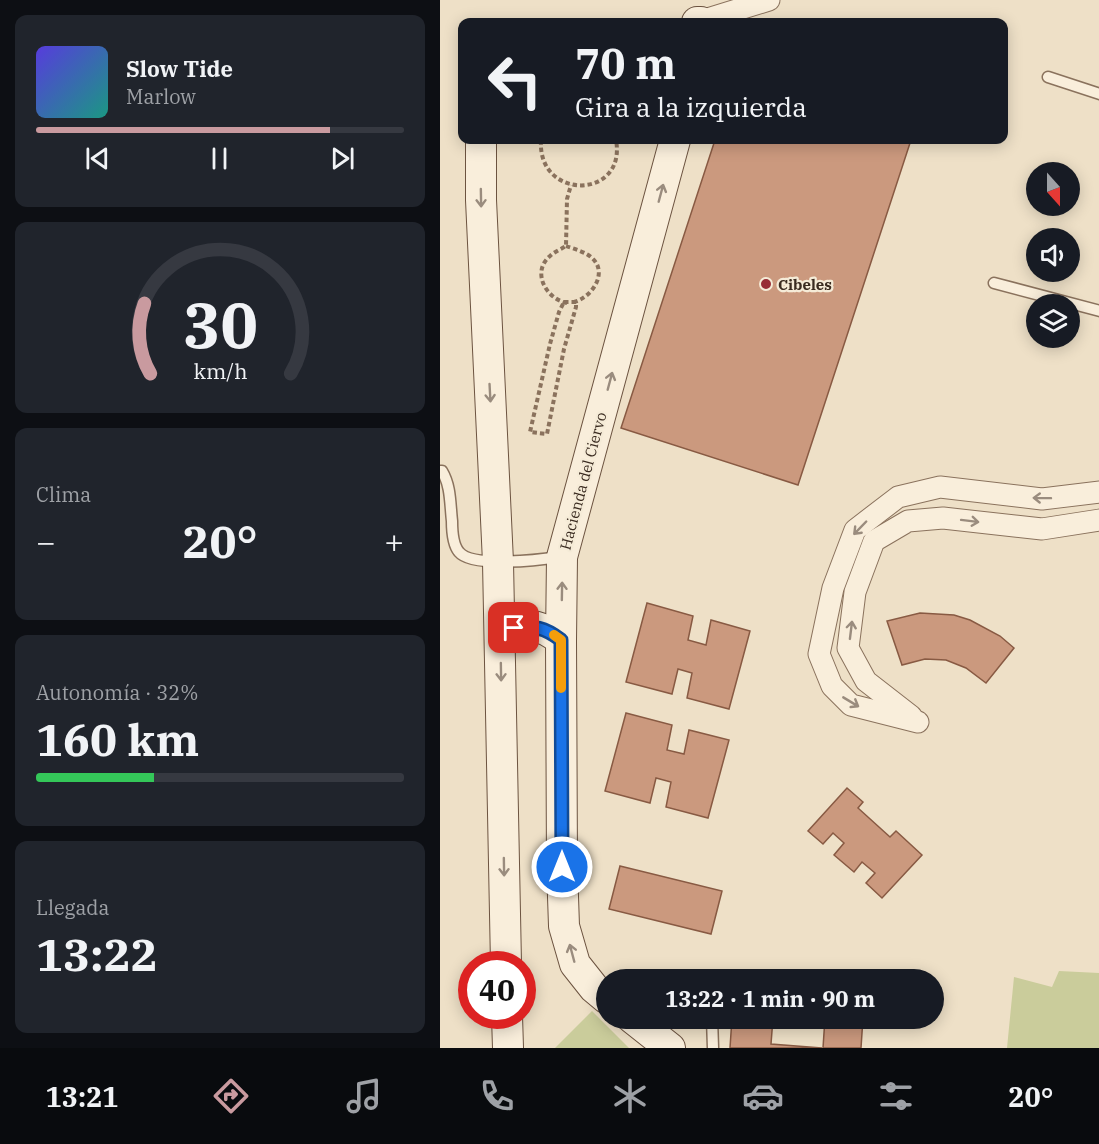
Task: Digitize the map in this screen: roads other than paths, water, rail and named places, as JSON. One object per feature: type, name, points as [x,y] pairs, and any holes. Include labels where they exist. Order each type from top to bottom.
[{"type":"street","points":[[713,18],[769,0]]},
{"type":"street","points":[[481,144],[481,200],[498,562],[506,951]]},
{"type":"street","name":"Hacienda del Ciervo","points":[[596,990],[575,964],[564,926],[562,557],[674,144]]},
{"type":"street","points":[[1100,492],[1043,499],[940,487],[898,497],[855,530],[833,588],[819,654],[832,687],[851,705],[918,722],[866,681],[848,648],[855,592],[874,541],[882,536],[908,520],[943,518],[1042,529],[1100,520]]},
{"type":"street","points":[[500,639],[514,628],[534,626],[550,632],[561,640]]},
{"type":"street","points":[[507,1029],[508,1048]]},
{"type":"street","points":[[649,1029],[670,1048]]},
{"type":"lane","points":[[1048,77],[1100,94]]},
{"type":"lane","points":[[994,283],[1100,311]]},
{"type":"lane","points":[[440,471],[448,482],[453,535],[458,551],[467,559],[498,562],[562,557]]},
{"type":"lane","points":[[712,1029],[713,1048]]},
{"type":"place","name":"Cibeles","points":[[766,284]]}]
